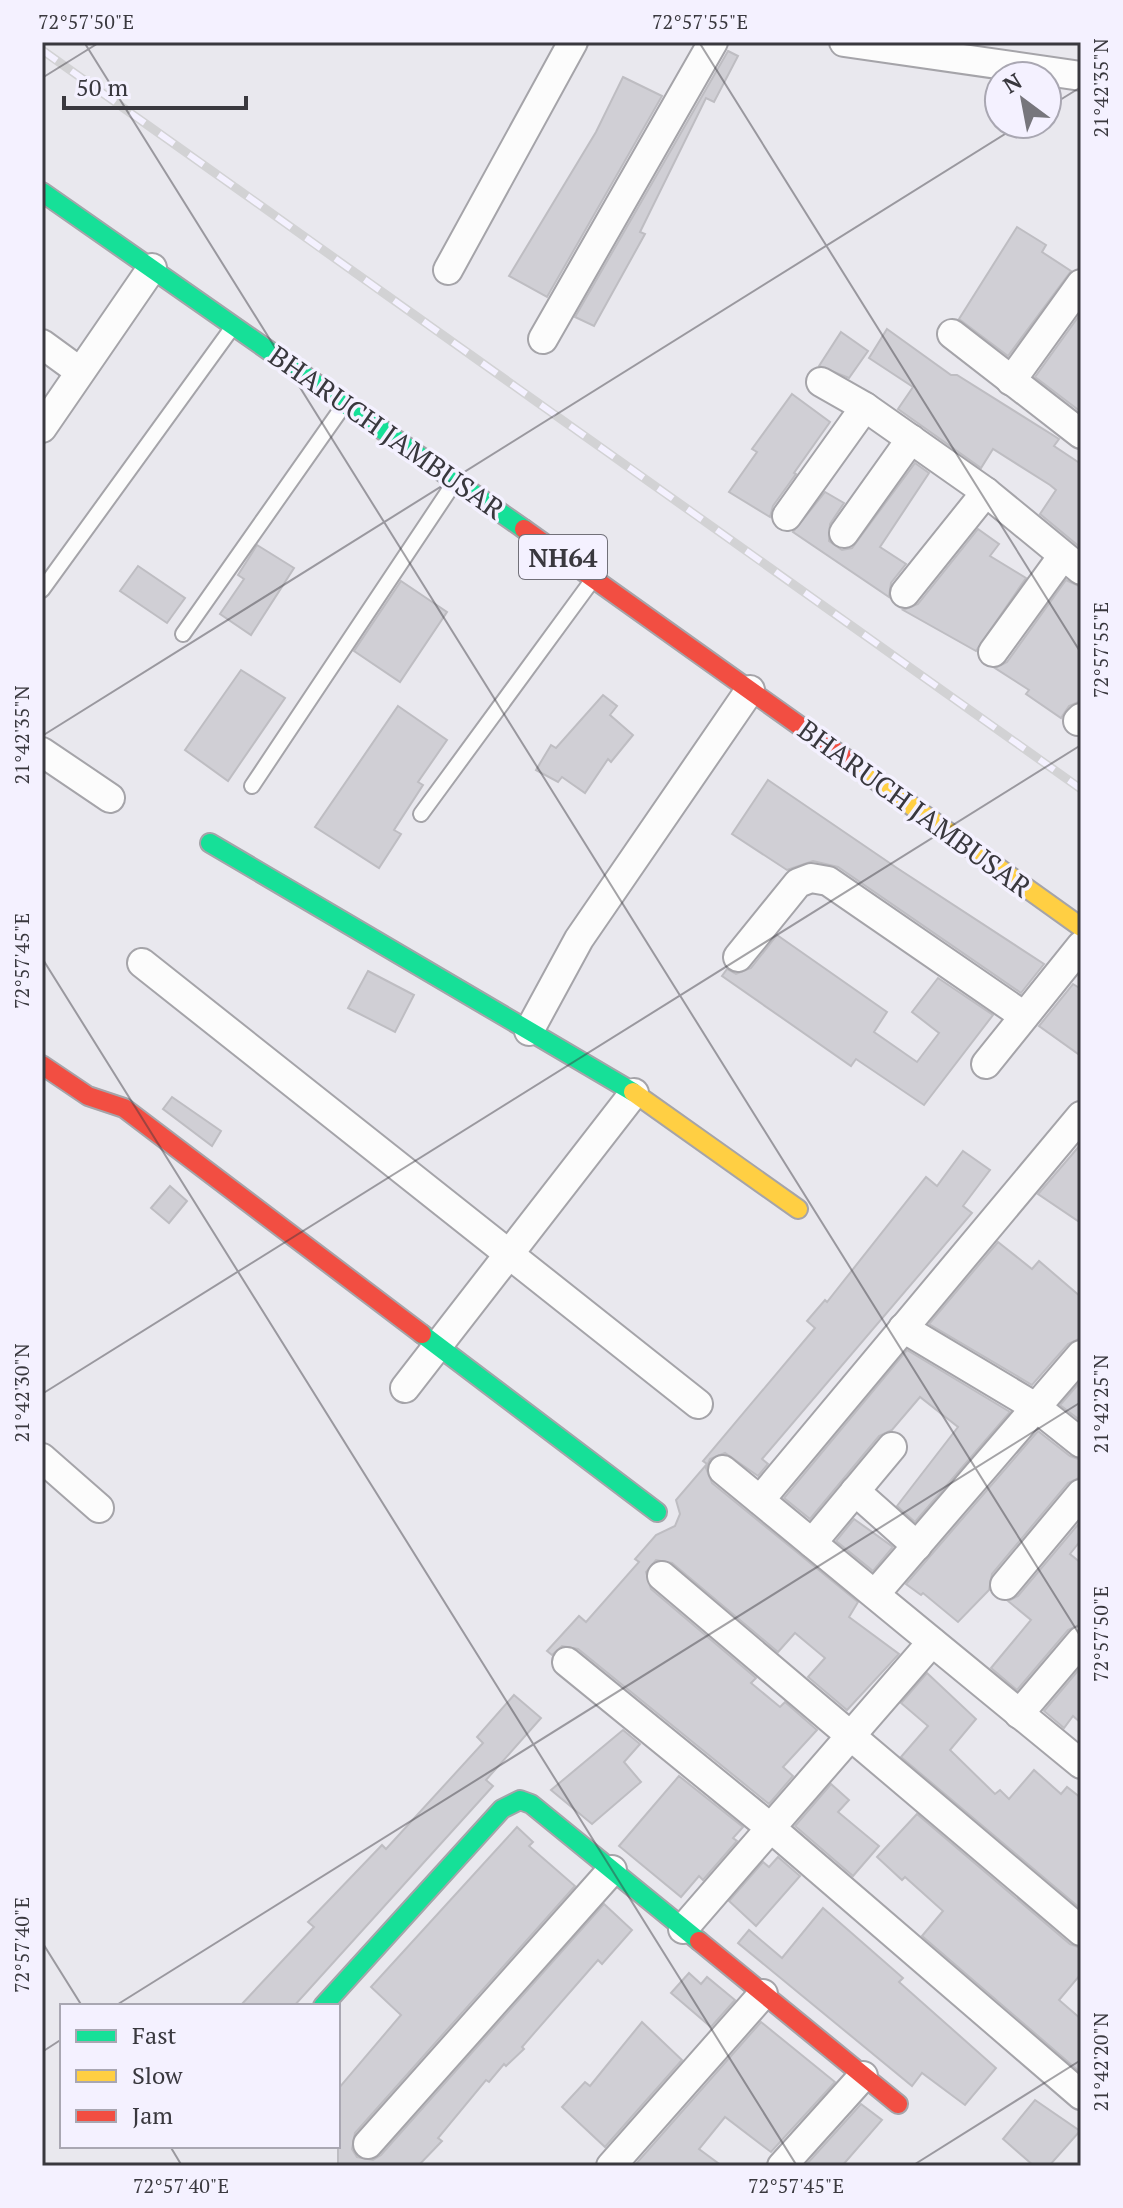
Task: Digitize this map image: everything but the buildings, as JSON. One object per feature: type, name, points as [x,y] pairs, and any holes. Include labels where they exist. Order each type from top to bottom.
[{"type":"main road","name":"BHARUCH JAMBUSAR","points":[[42,192],[346,403],[1081,927]]},
{"type":"main road","points":[[210,843],[634,1093],[798,1209]]},
{"type":"main road","points":[[42,1065],[88,1096],[124,1108],[657,1512]]},
{"type":"main road","points":[[325,2004],[502,1809],[520,1800],[531,1804],[898,2104]]},
{"type":"street","points":[[448,270],[573,42]]},
{"type":"street","points":[[543,339],[713,42]]},
{"type":"street","points":[[844,42],[1081,76]]},
{"type":"street","points":[[42,428],[152,268]]},
{"type":"street","points":[[1011,381],[1081,284]]},
{"type":"street","points":[[952,334],[1081,434]]},
{"type":"street","points":[[42,344],[79,371]]},
{"type":"street","points":[[821,382],[865,407],[986,492],[1072,564],[993,652]]},
{"type":"street","points":[[787,516],[865,407]]},
{"type":"street","points":[[844,533],[911,439]]},
{"type":"street","points":[[905,593],[986,492]]},
{"type":"street","points":[[529,1031],[579,939],[750,690]]},
{"type":"street","points":[[42,752],[110,798]]},
{"type":"street","points":[[738,957],[798,883],[811,878],[828,881],[1024,1016]]},
{"type":"street","points":[[986,1064],[1081,946]]},
{"type":"street","points":[[142,963],[698,1404]]},
{"type":"street","points":[[405,1388],[634,1093]]},
{"type":"street","points":[[760,1500],[903,1328],[1076,1131]]},
{"type":"street","points":[[903,1328],[1037,1408],[1081,1443]]},
{"type":"street","points":[[875,1594],[1081,1355]]},
{"type":"street","points":[[812,1543],[892,1447]]},
{"type":"street","points":[[42,1458],[99,1508]]},
{"type":"street","points":[[723,1470],[1019,1714],[1077,1753]]},
{"type":"street","points":[[855,1491],[917,1546]]},
{"type":"street","points":[[1005,1585],[1081,1494]]},
{"type":"street","points":[[662,1576],[1081,1931]]},
{"type":"street","points":[[1019,1714],[1081,1641]]},
{"type":"street","points":[[683,1929],[932,1642]]},
{"type":"street","points":[[567,1662],[772,1829],[1081,2095]]},
{"type":"street","points":[[368,2144],[612,1870]]},
{"type":"street","points":[[611,2166],[763,1994]]},
{"type":"street","points":[[782,2166],[863,2076]]},
{"type":"lane","points":[[42,590],[235,325]]},
{"type":"lane","points":[[183,634],[346,403]]},
{"type":"lane","points":[[252,786],[456,481]]},
{"type":"lane","points":[[421,814],[593,578]]},
{"type":"railway","points":[[42,50],[1081,789]]},
{"type":"traffic: fast","points":[[42,192],[524,529]]},
{"type":"traffic: fast","points":[[210,843],[633,1092]]},
{"type":"traffic: fast","points":[[422,1334],[657,1512]]},
{"type":"traffic: fast","points":[[325,2004],[502,1809],[520,1800],[531,1804],[699,1941]]},
{"type":"traffic: slow","points":[[849,761],[1081,927]]},
{"type":"traffic: slow","points":[[633,1092],[798,1209]]},
{"type":"traffic: jam","points":[[524,529],[849,761]]},
{"type":"traffic: jam","points":[[42,1065],[88,1096],[124,1108],[422,1334]]},
{"type":"traffic: jam","points":[[699,1941],[898,2104]]}]
